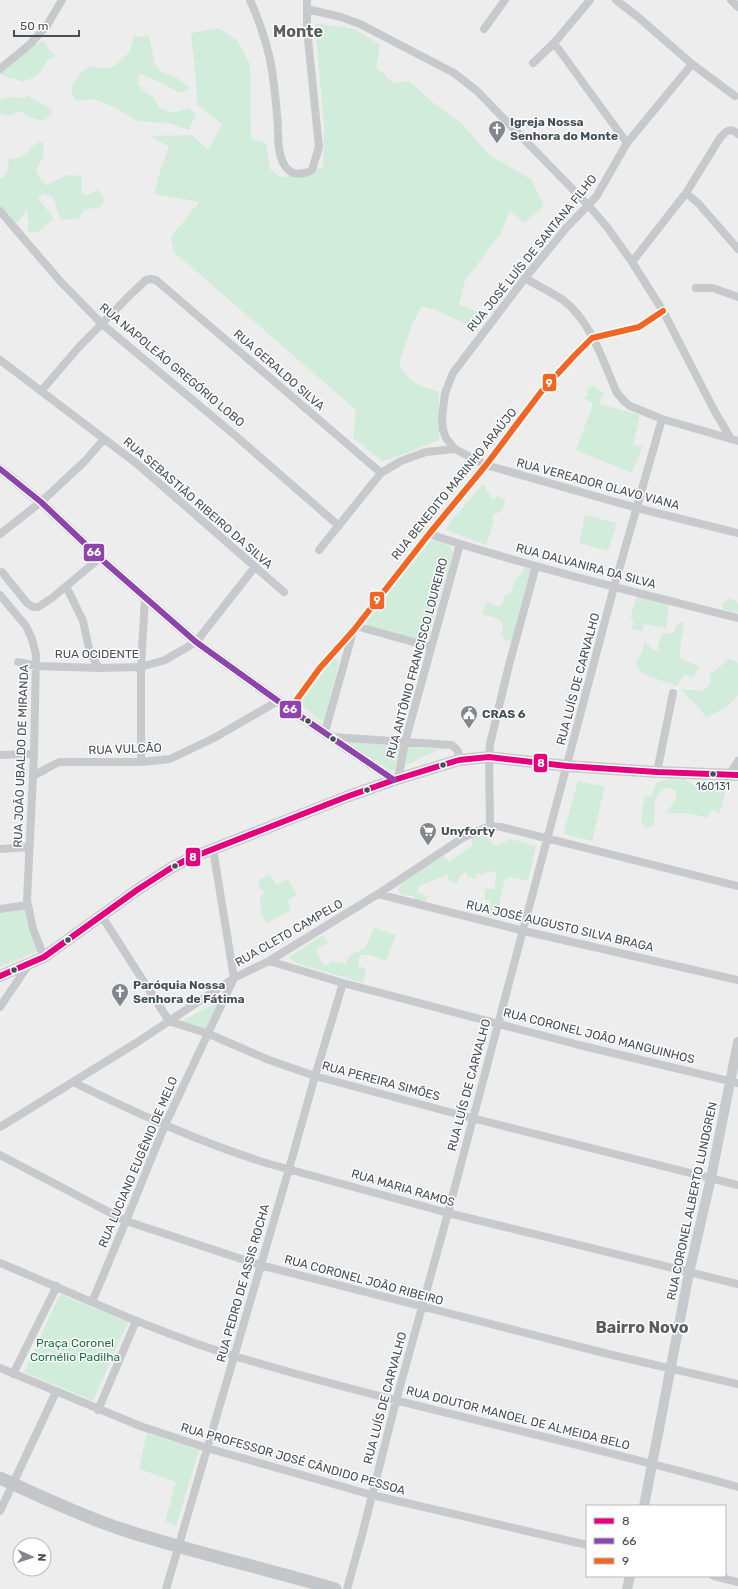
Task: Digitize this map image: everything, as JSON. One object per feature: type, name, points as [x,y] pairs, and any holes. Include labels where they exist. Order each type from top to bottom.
[{"type":"main road","points":[[0,976],[44,957],[101,915],[171,868],[213,848],[346,797],[460,760],[489,757],[567,766],[734,775]]},
{"type":"main road","points":[[0,1478],[97,1520],[179,1547],[335,1589]]},
{"type":"street","points":[[0,69],[29,45],[46,28],[62,0]]},
{"type":"street","points":[[250,0],[269,50],[280,152],[284,164],[291,172],[301,174],[312,170],[319,147],[311,81],[307,29],[307,0]]},
{"type":"street","points":[[484,29],[505,0]]},
{"type":"street","points":[[533,63],[554,43],[590,0]]},
{"type":"street","points":[[616,0],[692,64],[735,96]]},
{"type":"street","points":[[731,0],[738,7]]},
{"type":"street","points":[[307,9],[341,17],[360,24],[454,73],[476,90],[589,206],[607,227],[632,262],[663,311],[714,410],[735,440]]},
{"type":"street","points":[[554,43],[627,143]]},
{"type":"street","name":"RUA JOSÉ LUÍS DE SANTANA FILHO","points":[[455,449],[446,438],[443,430],[442,417],[445,393],[453,373],[525,278],[567,227],[589,206],[602,188],[627,143],[692,64]]},
{"type":"street","points":[[632,262],[686,193],[720,138],[726,131],[729,130],[737,133]]},
{"type":"street","points":[[686,193],[698,203],[738,249]]},
{"type":"street","name":"RUA NAPOLEÃO GREGÓRIO LOBO","points":[[0,211],[60,281],[102,324],[237,437],[339,526]]},
{"type":"street","points":[[525,278],[562,300],[572,308],[584,323],[592,338],[617,393],[630,406],[662,420],[735,440]]},
{"type":"street","name":"RUA GERALDO SILVA","points":[[102,324],[146,280],[156,280],[381,473]]},
{"type":"street","points":[[696,288],[713,288],[738,297]]},
{"type":"street","points":[[592,338],[639,327],[663,311]]},
{"type":"street","points":[[42,390],[102,324]]},
{"type":"street","name":"RUA BENEDITO MARINHO ARAÚJO","points":[[290,709],[319,669],[486,465],[541,392],[592,338]]},
{"type":"street","name":"RUA SEBASTIÃO RIBEIRO DA SILVA","points":[[0,360],[42,390],[136,463],[219,534],[254,568],[284,592]]},
{"type":"street","name":"RUA LUÍS DE CARVALHO","points":[[347,1589],[421,1307],[448,1213],[472,1118],[524,931],[614,587],[662,420]]},
{"type":"street","points":[[0,534],[41,502],[84,461],[104,439]]},
{"type":"street","points":[[319,550],[381,473],[401,461],[421,453],[436,450],[455,449]]},
{"type":"street","name":"RUA VEREADOR OLAVO VIANA","points":[[455,449],[486,465],[637,508],[738,532]]},
{"type":"street","points":[[0,469],[41,502],[100,558],[196,642],[278,701],[396,780]]},
{"type":"street","name":"RUA DALVANIRA DA SILVA","points":[[429,534],[536,566],[738,618]]},
{"type":"street","name":"RUA ANTÔNIO FRANCISCO LOUREIRO","points":[[396,780],[405,742],[460,544]]},
{"type":"street","points":[[2,572],[27,603],[33,607],[38,607],[100,558]]},
{"type":"street","points":[[536,566],[509,665],[490,744],[490,826],[507,828],[738,886]]},
{"type":"street","name":"RUA OCIDENTE","points":[[18,662],[37,666],[99,668],[141,667],[165,660],[196,642],[254,568]]},
{"type":"street","points":[[66,586],[83,621],[90,652],[99,668]]},
{"type":"street","name":"RUA JOÃO UBALDO DE MIRANDA","points":[[0,595],[22,621],[35,645],[37,666],[27,905],[33,929],[44,957]]},
{"type":"street","points":[[141,762],[141,667],[145,598]]},
{"type":"street","points":[[329,735],[354,628],[431,647]]},
{"type":"street","points":[[657,772],[673,693]]},
{"type":"street","name":"RUA VULCÃO","points":[[33,776],[60,762],[141,762],[170,759],[179,756],[278,701]]},
{"type":"street","points":[[329,735],[452,745],[458,751],[460,760]]},
{"type":"street","points":[[0,755],[34,754]]},
{"type":"street","points":[[734,775],[738,761]]},
{"type":"street","name":"RUA CLETO CAMPELO","points":[[0,1127],[73,1082],[234,978],[269,961],[378,894],[464,837],[490,826]]},
{"type":"street","points":[[0,849],[29,847]]},
{"type":"street","points":[[213,848],[234,978]]},
{"type":"street","name":"RUA JOSÉ AUGUSTO SILVA BRAGA","points":[[378,894],[524,931],[738,980]]},
{"type":"street","points":[[0,909],[27,905]]},
{"type":"street","points":[[101,915],[169,1020]]},
{"type":"street","name":"RUA CORONEL JOÃO MANGUINHOS","points":[[269,961],[343,983],[620,1056],[734,1082]]},
{"type":"street","points":[[0,1007],[29,964]]},
{"type":"street","name":"RUA LUCIANO EUGÊNIO DE MELO","points":[[92,1302],[165,1125],[234,978]]},
{"type":"street","name":"RUA PEDRO DE ASSIS ROCHA","points":[[166,1589],[343,983]]},
{"type":"street","name":"RUA PEREIRA SIMÕES","points":[[169,1020],[209,1034],[240,1049],[315,1076],[472,1118],[738,1185]]},
{"type":"street","name":"RUA CORONEL ALBERTO LUNDGREN","points":[[644,1505],[689,1273],[734,1082],[738,1042]]},
{"type":"street","name":"RUA MARIA RAMOS","points":[[73,1082],[165,1125],[236,1154],[448,1213],[738,1284]]},
{"type":"street","name":"RUA CORONEL JOÃO RIBEIRO","points":[[0,1155],[126,1221],[260,1265],[670,1369],[738,1384]]},
{"type":"street","name":"RUA DOUTOR MANOEL DE ALMEIDA BELO","points":[[0,1263],[57,1286],[136,1321],[185,1340],[235,1356],[396,1401],[652,1463],[738,1487]]},
{"type":"street","points":[[13,1374],[57,1286]]},
{"type":"street","points":[[98,1410],[136,1321]]},
{"type":"street","name":"RUA PROFESSOR JOSÉ CÂNDIDO PESSOA","points":[[0,1368],[98,1410],[140,1426],[207,1448],[372,1495],[586,1545]]},
{"type":"street","points":[[0,1511],[56,1392]]},
{"type":"street","points":[[627,1589],[630,1577]]},
{"type":"street","points":[[718,1577],[738,1582]]},
{"type":"green space","points":[[315,23],[355,29],[380,45],[376,68],[393,83],[409,81],[436,105],[460,122],[491,156],[531,179],[544,206],[524,223],[510,210],[501,233],[465,281],[459,304],[488,316],[475,328],[438,311],[422,306],[412,324],[399,364],[415,383],[439,392],[439,440],[382,461],[353,438],[356,410],[174,252],[171,237],[199,202],[154,194],[161,168],[169,147],[151,136],[192,135],[208,150],[222,124],[197,105],[191,33],[219,28],[237,40],[250,64],[251,139],[266,143],[270,169],[281,178],[323,167],[324,126]]},
{"type":"green space","points":[[134,36],[149,36],[155,64],[161,72],[177,78],[190,88],[181,93],[140,73],[137,84],[153,97],[160,108],[173,113],[189,108],[196,114],[189,130],[169,123],[137,121],[117,109],[95,99],[75,101],[71,89],[83,70],[91,67],[110,68],[114,66],[129,53]]},
{"type":"green space","points":[[44,41],[50,51],[56,56],[48,59],[37,75],[20,82],[16,78],[12,79],[0,74],[0,72],[33,45]]},
{"type":"green space","points":[[26,95],[46,106],[53,112],[43,121],[26,116],[21,111],[7,116],[0,114],[0,100],[11,97],[25,98]]},
{"type":"green space","points":[[43,141],[44,156],[36,170],[40,179],[47,185],[67,175],[81,176],[82,194],[87,195],[98,190],[105,200],[99,208],[84,209],[79,218],[62,220],[59,216],[53,197],[44,193],[38,198],[54,219],[39,231],[30,233],[27,230],[29,225],[27,209],[17,223],[2,214],[0,206],[0,179],[5,175],[7,170],[8,159],[16,158],[25,154],[37,143]]},
{"type":"green space","points":[[594,386],[604,393],[599,404],[640,415],[633,445],[643,446],[632,473],[576,450],[593,404],[583,397],[587,396],[587,388]]},
{"type":"green space","points":[[483,484],[493,500],[498,496],[506,500],[502,511],[493,515],[493,525],[486,545],[446,530],[451,521]]},
{"type":"green space","points":[[585,515],[617,523],[608,551],[579,543]]},
{"type":"green space","points":[[431,540],[447,545],[453,553],[427,642],[425,643],[368,626],[366,621]]},
{"type":"green space","points":[[531,567],[532,569],[512,640],[506,641],[501,634],[503,626],[499,619],[482,614],[486,602],[497,606],[502,605],[505,594],[509,595],[516,579],[523,573],[525,568]]},
{"type":"green space","points":[[637,595],[669,604],[666,628],[645,624],[642,631],[631,629],[634,620],[630,618]]},
{"type":"green space","points":[[730,598],[738,603],[738,613],[725,610],[721,604]]},
{"type":"green space","points":[[679,622],[684,622],[679,657],[699,667],[692,678],[685,674],[677,686],[650,677],[640,671],[636,661],[641,654],[645,641],[653,650],[658,650],[659,641],[662,634],[673,633]]},
{"type":"green space","points":[[334,658],[338,659],[339,662],[324,723],[299,704]]},
{"type":"green space","points":[[729,659],[738,663],[738,695],[727,707],[706,718],[699,708],[680,689],[703,691],[711,683],[710,675]]},
{"type":"green space","points":[[352,741],[439,749],[397,770],[391,770],[347,742]]},
{"type":"green space","points":[[684,779],[692,784],[726,789],[720,813],[711,810],[708,818],[687,813],[666,813],[676,799],[676,791],[670,788],[662,789],[655,800],[654,825],[646,829],[641,821],[644,797],[652,795],[656,783],[664,780]]},
{"type":"green space","points":[[578,781],[605,787],[592,841],[563,834]]},
{"type":"green space","points":[[472,833],[489,836],[493,846],[511,839],[536,846],[528,881],[509,877],[504,882],[497,917],[485,916],[491,900],[485,899],[485,888],[494,890],[497,872],[485,871],[484,875],[477,874],[476,879],[468,877],[466,872],[460,876],[457,884],[451,882],[447,875],[419,886],[418,893],[428,896],[426,901],[415,900],[414,896],[403,895],[398,891],[404,877],[443,854],[449,862],[472,846]]},
{"type":"green space","points":[[270,874],[276,885],[288,879],[297,895],[288,900],[291,910],[267,923],[261,915],[260,898],[264,893],[259,887],[259,880]]},
{"type":"green space","points":[[25,908],[38,951],[0,967],[0,911]]},
{"type":"green space","points":[[374,928],[396,935],[386,961],[371,955],[360,955],[358,966],[366,969],[363,983],[296,963],[289,957],[323,935],[328,943],[316,949],[322,963],[327,965],[332,961],[345,964],[350,955],[365,948]]},
{"type":"green space","points":[[226,997],[205,1034],[179,1023]]},
{"type":"green space","name":"Praça Coronel Cornélio Padilha","points":[[60,1294],[128,1322],[93,1401],[24,1372]]},
{"type":"green space","points":[[147,1433],[199,1450],[176,1526],[165,1521],[176,1482],[139,1469]]},
{"type":"transit line","name":"9","points":[[290,709],[319,669],[353,631],[429,534],[486,465],[541,392],[574,356],[592,338],[639,327],[663,311]]},
{"type":"transit line","name":"66","points":[[0,469],[41,502],[100,558],[196,642],[278,701],[394,780]]},
{"type":"transit line","name":"8","points":[[0,976],[44,957],[137,890],[188,859],[346,797],[394,780],[459,760],[489,757],[567,766],[657,772],[738,775]]},
{"type":"place","name":"Igreja Nossa Senhora do Monte","points":[[497,144]]},
{"type":"place","name":"CRAS 6","points":[[469,729]]},
{"type":"place","name":"160131","points":[[713,774]]},
{"type":"place","name":"Unyforty","points":[[428,846]]},
{"type":"place","name":"Paróquia Nossa Senhora de Fátima","points":[[120,1007]]},
{"type":"district","name":"Monte","points":[[298,31]]},
{"type":"district","name":"Bairro Novo","points":[[642,1327]]}]
